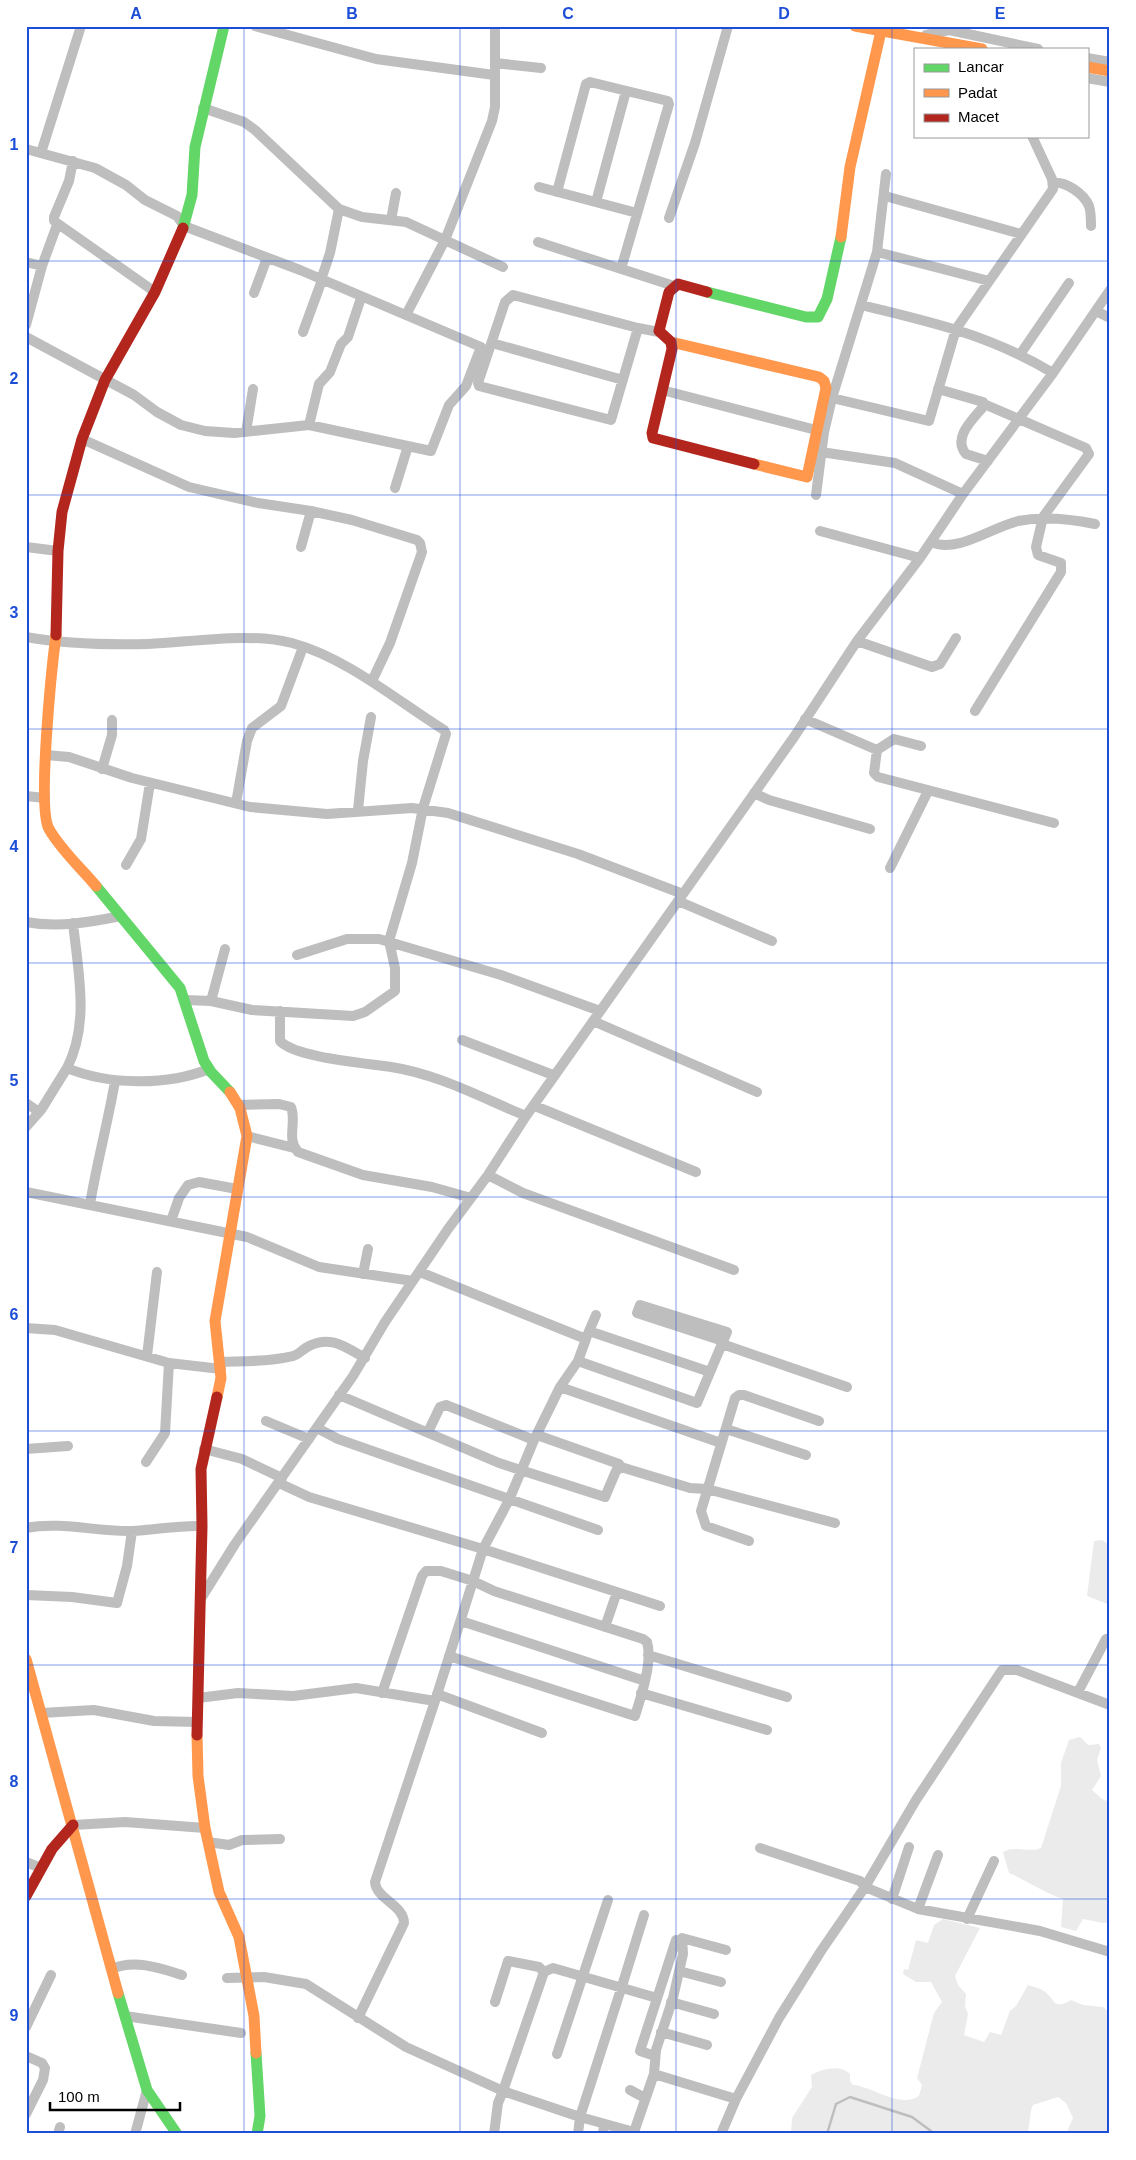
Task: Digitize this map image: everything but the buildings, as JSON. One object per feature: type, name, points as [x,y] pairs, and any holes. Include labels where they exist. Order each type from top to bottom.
[{"type":"street","points":[[41,152],[81,26]]},
{"type":"street","points":[[224,26],[195,147],[192,195],[184,226],[155,292],[105,380],[82,439],[62,512],[58,551],[57,625],[49,689],[45,798],[48,828],[168,971],[186,1000],[193,1030],[209,1069],[238,1105],[243,1116],[246,1136],[215,1321],[221,1378],[204,1448],[201,1469],[202,1526],[197,1722],[198,1776],[205,1828],[220,1892],[239,1937],[247,1978],[259,2070],[260,2116],[257,2134]]},
{"type":"street","points":[[255,26],[376,59],[494,75]]},
{"type":"street","points":[[406,315],[445,240],[492,121],[495,107],[495,26]]},
{"type":"street","points":[[669,218],[695,143],[728,26]]},
{"type":"street","points":[[855,26],[977,48]]},
{"type":"street","points":[[918,37],[949,30],[1033,48]]},
{"type":"street","points":[[538,242],[674,286],[682,284],[806,317],[818,317],[827,299],[842,234],[850,167],[881,31]]},
{"type":"street","points":[[918,37],[930,48]]},
{"type":"street","points":[[1088,58],[1110,62]]},
{"type":"street","points":[[495,63],[541,68]]},
{"type":"street","points":[[1088,67],[1110,71]]},
{"type":"street","points":[[1088,78],[1110,82]]},
{"type":"street","points":[[557,192],[586,84],[590,82],[670,104],[621,269]]},
{"type":"street","points":[[596,202],[626,91]]},
{"type":"street","points":[[204,108],[244,122],[255,130],[339,209],[362,217],[406,222],[503,267]]},
{"type":"street","points":[[832,398],[924,421],[931,418],[956,329],[1053,189],[1053,183],[1033,138]]},
{"type":"street","points":[[26,149],[95,168],[126,185],[145,200],[177,216],[184,226],[267,258],[481,347],[466,386],[449,405],[431,451],[309,425],[221,433],[181,425],[105,380],[26,337]]},
{"type":"street","points":[[73,161],[69,181],[54,217],[57,225],[155,292]]},
{"type":"street","points":[[816,495],[821,452],[832,398],[877,252],[885,196],[886,174]]},
{"type":"street","points":[[1053,183],[1067,185],[1084,199],[1090,211],[1091,226]]},
{"type":"street","points":[[539,187],[637,214]]},
{"type":"street","points":[[391,220],[396,193]]},
{"type":"street","points":[[885,196],[1021,234]]},
{"type":"street","points":[[303,332],[330,253],[339,209]]},
{"type":"street","points":[[26,325],[42,266],[57,225]]},
{"type":"street","points":[[877,252],[989,281]]},
{"type":"street","points":[[254,293],[267,258]]},
{"type":"street","points":[[26,262],[42,266]]},
{"type":"street","points":[[1020,353],[1069,283]]},
{"type":"street","points":[[659,332],[669,292],[674,286]]},
{"type":"street","points":[[200,1600],[235,1544],[365,1358],[385,1322],[488,1175],[554,1075],[754,793],[857,641],[920,558],[962,494],[988,461],[1017,418],[1053,373],[1110,290]]},
{"type":"street","points":[[638,328],[611,420],[608,421],[479,386],[478,379],[506,302],[513,294],[659,332],[671,342],[819,377],[824,381],[826,388],[816,430],[810,471],[807,477],[662,442],[653,438],[652,433],[672,351],[671,342]]},
{"type":"street","points":[[309,425],[319,384],[330,372],[341,344],[348,336],[361,298]]},
{"type":"street","points":[[861,305],[956,329],[1020,353],[1053,373]]},
{"type":"street","points":[[1096,311],[1110,318]]},
{"type":"street","points":[[492,344],[623,380]]},
{"type":"street","points":[[246,432],[253,389]]},
{"type":"street","points":[[938,389],[980,401],[1086,448],[1089,452],[1088,458],[1043,518],[1036,552],[1038,555],[1061,563],[1062,572],[975,711]]},
{"type":"street","points":[[662,390],[816,430]]},
{"type":"street","points":[[984,404],[963,433],[961,444],[966,454],[988,461]]},
{"type":"street","points":[[82,439],[190,487],[258,504],[311,511],[417,540],[422,547],[403,610],[372,681]]},
{"type":"street","points":[[396,488],[408,446]]},
{"type":"street","points":[[821,452],[895,463],[962,494]]},
{"type":"street","points":[[301,547],[311,511]]},
{"type":"street","points":[[931,542],[940,546],[955,545],[1016,521],[1043,518],[1095,524]]},
{"type":"street","points":[[820,532],[920,558]]},
{"type":"street","points":[[26,547],[58,551]]},
{"type":"street","points":[[26,637],[54,642],[148,644],[269,639],[303,647],[329,657],[372,681],[412,711],[444,730],[446,734],[423,808],[412,863],[389,941],[396,991],[365,1012],[353,1016],[252,1010],[210,1001],[186,1000]]},
{"type":"street","points":[[857,641],[932,667],[940,664],[956,638]]},
{"type":"street","points":[[236,802],[245,750],[252,728],[281,706],[303,647]]},
{"type":"street","points":[[358,810],[370,717]]},
{"type":"street","points":[[805,719],[877,750]]},
{"type":"street","points":[[102,769],[112,736],[112,720]]},
{"type":"street","points":[[877,750],[894,739],[921,746]]},
{"type":"street","points":[[877,750],[875,775],[928,791],[1054,823]]},
{"type":"street","points":[[46,755],[69,757],[150,783],[236,802],[250,807],[327,814],[358,810],[423,808],[502,828],[628,872],[772,941]]},
{"type":"street","points":[[126,865],[143,834],[150,783]]},
{"type":"street","points":[[890,868],[928,791]]},
{"type":"street","points":[[754,793],[769,800],[870,829]]},
{"type":"street","points":[[26,796],[45,798]]},
{"type":"street","points":[[26,922],[50,925],[122,916]]},
{"type":"street","points":[[26,1128],[39,1112],[67,1068],[76,1045],[81,1009],[73,923]]},
{"type":"street","points":[[297,955],[354,938],[389,941],[501,975],[600,1011]]},
{"type":"street","points":[[210,1001],[225,950]]},
{"type":"street","points":[[280,1011],[280,1041],[292,1048],[337,1060],[393,1067],[426,1075],[526,1116]]},
{"type":"street","points":[[593,1021],[757,1092]]},
{"type":"street","points":[[462,1040],[554,1075]]},
{"type":"street","points":[[67,1068],[102,1080],[115,1081],[169,1079],[196,1074],[209,1069]]},
{"type":"street","points":[[90,1204],[98,1157],[115,1081]]},
{"type":"street","points":[[26,1103],[39,1112]]},
{"type":"street","points":[[238,1105],[278,1104],[291,1107],[294,1148]]},
{"type":"street","points":[[535,1106],[696,1172]]},
{"type":"street","points":[[246,1136],[294,1148],[298,1152],[363,1174],[432,1187],[471,1198]]},
{"type":"street","points":[[488,1175],[523,1193],[734,1270]]},
{"type":"street","points":[[171,1221],[179,1198],[188,1185],[199,1182],[237,1189]]},
{"type":"street","points":[[26,1192],[247,1237],[319,1267],[413,1281]]},
{"type":"street","points":[[363,1274],[368,1249]]},
{"type":"street","points":[[147,1356],[157,1272]]},
{"type":"street","points":[[420,1272],[588,1335],[710,1372]]},
{"type":"street","points":[[578,1361],[697,1403],[710,1372],[723,1343],[728,1332],[640,1305],[637,1313],[723,1343],[846,1388]]},
{"type":"street","points":[[358,2018],[404,1923],[404,1915],[377,1889],[375,1882],[483,1549],[509,1500],[521,1469],[560,1387],[578,1361],[596,1315]]},
{"type":"street","points":[[26,1328],[55,1330],[169,1363],[220,1366],[293,1356],[316,1342],[325,1340],[335,1341],[365,1358]]},
{"type":"street","points":[[146,1462],[165,1433],[169,1363]]},
{"type":"street","points":[[560,1387],[720,1443]]},
{"type":"street","points":[[339,1395],[499,1463],[605,1498],[616,1471],[621,1467]]},
{"type":"street","points":[[750,1541],[706,1526],[702,1511],[706,1489],[735,1398],[741,1395],[819,1421]]},
{"type":"street","points":[[428,1432],[440,1407],[446,1405],[536,1437],[617,1462],[621,1467],[690,1488],[706,1489],[835,1523]]},
{"type":"street","points":[[266,1421],[309,1439]]},
{"type":"street","points":[[317,1428],[338,1439],[598,1530]]},
{"type":"street","points":[[726,1429],[806,1455]]},
{"type":"street","points":[[26,1449],[68,1446]]},
{"type":"street","points":[[204,1448],[242,1459],[309,1497],[483,1549],[660,1606]]},
{"type":"street","points":[[26,1528],[50,1526],[132,1531],[161,1527],[202,1526]]},
{"type":"street","points":[[26,1595],[72,1597],[117,1603],[127,1566],[132,1531]]},
{"type":"street","points":[[382,1693],[416,1594],[426,1571],[441,1571],[473,1581],[494,1591],[647,1642],[648,1655],[645,1680],[640,1692],[636,1716],[448,1656]]},
{"type":"street","points":[[605,1627],[617,1592]]},
{"type":"street","points":[[461,1621],[645,1680]]},
{"type":"street","points":[[1078,1692],[1106,1639],[1110,1638]]},
{"type":"street","points":[[648,1655],[787,1697]]},
{"type":"street","points":[[26,1659],[147,2090],[177,2134]]},
{"type":"street","points":[[721,2134],[736,2099],[779,2018],[821,1951],[865,1887],[916,1800],[1002,1670],[1017,1670],[1110,1705]]},
{"type":"street","points":[[198,1698],[238,1693],[293,1696],[356,1688],[382,1693],[436,1697],[542,1734]]},
{"type":"street","points":[[640,1692],[767,1730]]},
{"type":"street","points":[[41,1713],[94,1710],[154,1721],[197,1722]]},
{"type":"street","points":[[26,1896],[60,1838],[73,1825],[125,1822],[205,1828]]},
{"type":"street","points":[[208,1842],[229,1845],[242,1840],[280,1839]]},
{"type":"street","points":[[892,1899],[909,1847]]},
{"type":"street","points":[[760,1848],[860,1881],[865,1887],[918,1909],[1040,1931],[1110,1952]]},
{"type":"street","points":[[918,1909],[938,1855]]},
{"type":"street","points":[[967,1919],[994,1861]]},
{"type":"street","points":[[26,1862],[41,1868]]},
{"type":"street","points":[[558,2054],[608,1900]]},
{"type":"street","points":[[578,2134],[580,2117],[644,1915]]},
{"type":"street","points":[[227,1978],[264,1977],[306,1984],[406,2047],[503,2091],[580,2117],[603,2129],[636,2133],[645,2098],[654,2074],[655,2056],[683,1954],[682,1938],[726,1950]]},
{"type":"street","points":[[655,2056],[640,2051],[676,1940]]},
{"type":"street","points":[[495,2002],[508,1961],[539,1967],[544,1972]]},
{"type":"street","points":[[112,1969],[128,1964],[154,1967],[182,1975]]},
{"type":"street","points":[[494,2134],[498,2103],[544,1972],[553,1968],[657,1998]]},
{"type":"street","points":[[679,1970],[721,1982]]},
{"type":"street","points":[[26,2027],[51,1975]]},
{"type":"street","points":[[671,2002],[714,2014]]},
{"type":"street","points":[[125,2016],[241,2033]]},
{"type":"street","points":[[661,2032],[707,2045]]},
{"type":"street","points":[[26,2056],[42,2063],[45,2068],[43,2080],[26,2114]]},
{"type":"street","points":[[654,2074],[736,2099]]},
{"type":"street","points":[[134,2134],[147,2090]]},
{"type":"street","points":[[630,2090],[645,2098]]},
{"type":"shaded area","points":[[1102,1540],[1110,1545],[1110,1605],[1087,1596],[1094,1541]]},
{"type":"shaded area","points":[[1080,1737],[1088,1745],[1099,1744],[1101,1748],[1097,1760],[1101,1776],[1092,1790],[1102,1799],[1110,1802],[1110,1922],[1103,1923],[1083,1919],[1076,1931],[1061,1927],[1063,1899],[1009,1873],[1003,1852],[1013,1849],[1031,1850],[1041,1848],[1061,1786],[1061,1763],[1069,1740]]},
{"type":"shaded area","points":[[943,1919],[980,1928],[955,1976],[958,1985],[966,1994],[965,2007],[968,2014],[964,2035],[984,2042],[990,2032],[1001,2035],[1010,2011],[1016,2006],[1028,1985],[1044,1991],[1057,2004],[1071,2000],[1083,2005],[1103,2007],[1110,2013],[1110,2134],[1066,2134],[1073,2118],[1066,2103],[1058,2097],[1033,2105],[1028,2134],[791,2134],[792,2118],[812,2087],[811,2075],[820,2071],[831,2068],[841,2069],[850,2074],[850,2081],[853,2085],[895,2098],[903,2100],[919,2096],[922,2085],[917,2078],[934,2013],[942,2002],[931,1982],[916,1982],[903,1974],[904,1969],[908,1970],[916,1940],[928,1943],[934,1925]]},
{"type":"waterway","points":[[827,2134],[836,2104],[850,2097],[912,2117],[935,2134]]},
{"type":"traffic: fast","points":[[183,228],[192,195],[195,147],[224,26]]},
{"type":"traffic: fast","points":[[707,292],[806,317],[818,317],[827,299],[841,237]]},
{"type":"traffic: fast","points":[[96,886],[180,988],[204,1061],[211,1072],[230,1092]]},
{"type":"traffic: fast","points":[[118,1993],[147,2090],[177,2134]]},
{"type":"traffic: fast","points":[[256,2053],[260,2116],[257,2134]]},
{"type":"traffic: slow","points":[[855,26],[976,48]]},
{"type":"traffic: slow","points":[[841,237],[850,167],[881,31]]},
{"type":"traffic: slow","points":[[1088,67],[1110,71]]},
{"type":"traffic: slow","points":[[671,342],[819,377],[824,381],[826,388],[807,477],[754,464]]},
{"type":"traffic: slow","points":[[56,635],[46,736],[44,794],[46,816],[49,829],[54,837],[96,886]]},
{"type":"traffic: slow","points":[[217,1397],[221,1378],[215,1321],[247,1136],[240,1108],[230,1092]]},
{"type":"traffic: slow","points":[[26,1659],[118,1993]]},
{"type":"traffic: slow","points":[[197,1735],[198,1776],[205,1828],[219,1892],[239,1937],[254,2016],[256,2053]]},
{"type":"traffic: jam","points":[[56,635],[58,551],[62,512],[82,439],[105,380],[155,292],[183,228]]},
{"type":"traffic: jam","points":[[707,292],[678,284],[669,292],[659,331],[671,342],[672,349],[652,433],[653,438],[754,464]]},
{"type":"traffic: jam","points":[[197,1735],[202,1526],[201,1469],[217,1397]]},
{"type":"traffic: jam","points":[[26,1896],[52,1849],[73,1825]]}]
